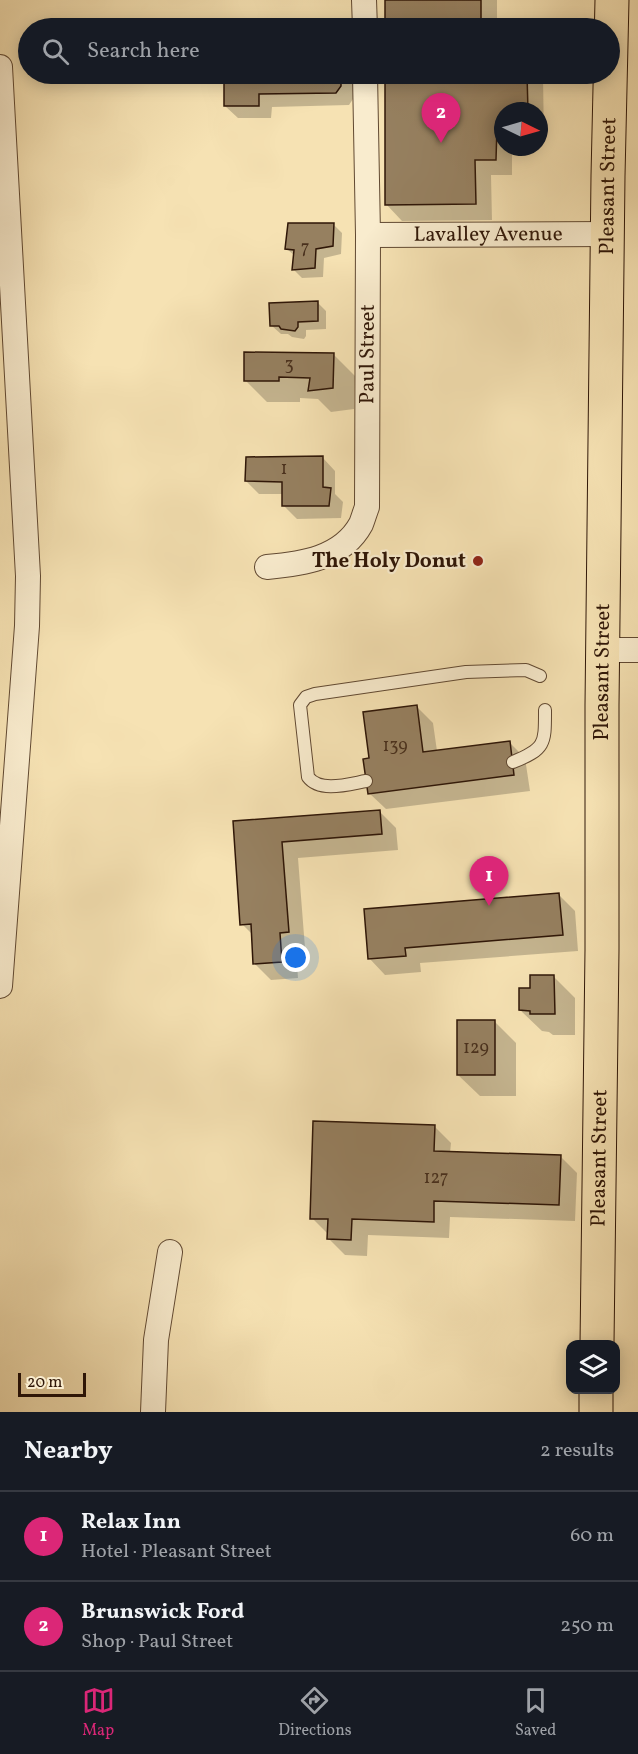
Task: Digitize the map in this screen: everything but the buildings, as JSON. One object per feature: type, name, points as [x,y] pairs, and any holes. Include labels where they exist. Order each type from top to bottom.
[{"type":"highway","name":"Pleasant Street","points":[[612,0],[612,18]]},
{"type":"highway","name":"Pleasant Street","points":[[597,1340],[611,84]]},
{"type":"highway","points":[[596,1394],[596,1412]]},
{"type":"street","points":[[364,0],[365,18]]},
{"type":"street","points":[[0,68],[28,576],[27,638],[0,986]]},
{"type":"street","name":"Paul Street","points":[[267,567],[297,564],[326,556],[346,543],[360,525],[367,507],[368,235],[365,84]]},
{"type":"street","name":"Lavalley Avenue","points":[[368,235],[608,234]]},
{"type":"street","points":[[603,650],[638,650]]},
{"type":"street","points":[[153,1412],[156,1340],[170,1252]]},
{"type":"lane","points":[[366,781],[320,786],[308,777],[300,705],[306,697],[466,672],[526,670],[540,676]]},
{"type":"lane","points":[[513,762],[540,748],[545,737],[545,710]]},
{"type":"place","name":"Brunswick Ford","points":[[441,143]]},
{"type":"place","name":"The Holy Donut","points":[[478,561]]},
{"type":"place","name":"Relax Inn","points":[[489,906]]}]
